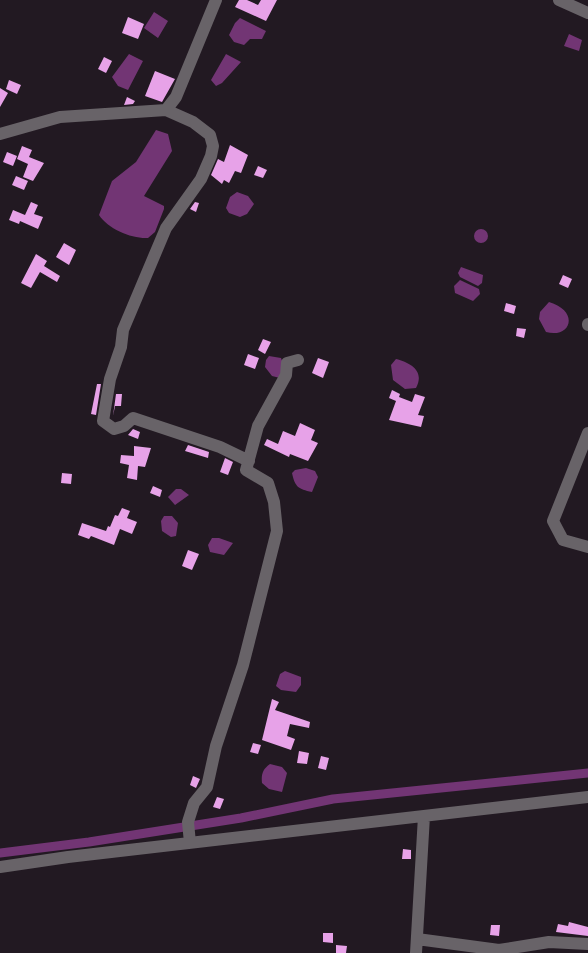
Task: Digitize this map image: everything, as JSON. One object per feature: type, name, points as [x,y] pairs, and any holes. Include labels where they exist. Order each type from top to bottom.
[{"type":"street","points":[[166,110],[176,97],[216,0]]},
{"type":"street","points":[[559,0],[588,13]]},
{"type":"street","points":[[0,134],[60,117],[166,110],[193,122],[210,135],[212,152],[201,179],[166,228],[129,314],[110,378],[103,421],[114,429],[124,426],[133,418],[220,447],[249,461]]},
{"type":"street","points":[[190,841],[188,822],[194,803],[207,787],[216,746],[243,665],[277,531],[274,502],[268,483],[246,470],[258,426],[286,375],[287,363],[298,360]]},
{"type":"street","points":[[588,433],[553,521],[563,540],[588,547]]},
{"type":"street","points":[[0,867],[190,841],[588,797]]},
{"type":"street","points":[[416,953],[424,816]]},
{"type":"street","points":[[416,939],[499,950],[549,942],[588,944]]},
{"type":"shaded area","points":[[154,12],[168,21],[158,38],[144,28]]},
{"type":"shaded area","points":[[240,18],[266,31],[262,39],[250,39],[244,45],[234,42],[229,35]]},
{"type":"shaded area","points":[[569,34],[582,40],[579,51],[564,46]]},
{"type":"shaded area","points":[[129,54],[143,61],[128,90],[118,86],[112,77]]},
{"type":"shaded area","points":[[226,54],[241,62],[222,83],[216,86],[211,80]]},
{"type":"shaded area","points":[[156,130],[168,134],[172,151],[144,196],[164,206],[164,209],[155,232],[148,238],[135,237],[114,229],[99,215],[112,181],[136,162]]},
{"type":"shaded area","points":[[237,192],[248,196],[254,204],[247,214],[240,217],[229,213],[226,208],[230,197]]},
{"type":"shaded area","points":[[478,229],[484,229],[488,236],[484,243],[478,243],[474,239],[474,233]]},
{"type":"shaded area","points":[[461,267],[483,275],[482,283],[478,286],[460,277],[458,273]]},
{"type":"shaded area","points":[[460,280],[479,289],[480,294],[473,301],[455,293],[454,286]]},
{"type":"shaded area","points":[[549,302],[559,306],[568,317],[569,323],[561,332],[546,332],[539,319],[540,312]]},
{"type":"shaded area","points":[[269,356],[281,358],[284,366],[280,378],[272,376],[265,367]]},
{"type":"shaded area","points":[[396,359],[411,365],[418,372],[419,377],[416,388],[405,389],[393,380],[391,365]]},
{"type":"shaded area","points":[[306,468],[315,471],[318,477],[312,492],[298,487],[293,478],[292,473],[295,470]]},
{"type":"shaded area","points":[[176,489],[181,489],[189,495],[175,505],[168,497]]},
{"type":"shaded area","points":[[164,516],[172,516],[178,523],[176,536],[171,537],[162,531],[161,521]]},
{"type":"shaded area","points":[[212,538],[219,538],[233,543],[224,555],[210,552],[208,545]]},
{"type":"shaded area","points":[[285,671],[301,677],[301,685],[296,692],[281,690],[276,686],[280,674]]},
{"type":"shaded area","points":[[270,764],[282,767],[287,773],[282,792],[269,789],[262,783],[263,772]]},
{"type":"building","points":[[239,0],[247,0],[258,5],[261,0],[277,0],[266,21],[235,7]]},
{"type":"building","points":[[128,17],[144,24],[138,39],[122,33]]},
{"type":"building","points":[[104,57],[112,61],[106,73],[98,69]]},
{"type":"building","points":[[155,71],[175,79],[162,102],[145,96]]},
{"type":"building","points":[[9,80],[21,85],[17,94],[6,89]]},
{"type":"building","points":[[0,88],[8,93],[0,107]]},
{"type":"building","points":[[127,97],[135,101],[133,104],[124,105]]},
{"type":"building","points":[[230,145],[248,155],[241,173],[235,171],[229,183],[224,180],[222,184],[211,175],[218,159],[224,162]]},
{"type":"building","points":[[22,146],[32,150],[29,157],[44,163],[33,181],[23,177],[28,164],[17,159]]},
{"type":"building","points":[[7,152],[17,156],[13,166],[3,162]]},
{"type":"building","points":[[258,166],[267,170],[263,178],[254,175]]},
{"type":"building","points":[[16,176],[28,181],[24,190],[12,185]]},
{"type":"building","points":[[31,202],[38,205],[34,214],[43,217],[38,229],[20,221],[19,224],[9,220],[13,210],[25,215]]},
{"type":"building","points":[[195,202],[199,203],[196,212],[190,209]]},
{"type":"building","points":[[64,243],[76,250],[69,265],[56,257]]},
{"type":"building","points":[[36,254],[47,261],[44,266],[60,276],[57,282],[40,272],[31,288],[21,283]]},
{"type":"building","points":[[563,275],[572,279],[568,288],[559,284]]},
{"type":"building","points":[[506,303],[516,306],[514,314],[504,311]]},
{"type":"building","points":[[517,328],[526,329],[524,338],[516,336]]},
{"type":"building","points":[[263,339],[271,342],[265,354],[258,350]]},
{"type":"building","points":[[248,354],[259,358],[255,369],[244,365]]},
{"type":"building","points":[[318,358],[329,362],[323,378],[312,373]]},
{"type":"building","points":[[97,384],[101,384],[96,415],[91,414]]},
{"type":"building","points":[[392,390],[400,394],[399,397],[412,402],[415,394],[425,397],[418,415],[424,416],[421,427],[389,420],[396,401],[389,398]]},
{"type":"building","points":[[116,394],[122,394],[121,406],[115,406],[113,416]]},
{"type":"building","points":[[300,423],[315,430],[311,440],[318,443],[308,461],[290,454],[289,457],[264,445],[267,439],[278,444],[283,431],[295,436]]},
{"type":"building","points":[[133,429],[140,432],[138,439],[128,435]]},
{"type":"building","points":[[188,445],[209,452],[208,458],[185,451]]},
{"type":"building","points":[[134,446],[151,448],[145,467],[138,466],[137,480],[127,478],[129,465],[120,463],[121,455],[134,456]]},
{"type":"building","points":[[225,458],[233,462],[228,475],[220,472]]},
{"type":"building","points":[[62,473],[72,474],[71,484],[61,483]]},
{"type":"building","points":[[153,486],[162,490],[160,497],[150,493]]},
{"type":"building","points":[[122,508],[130,511],[127,518],[137,522],[132,534],[120,529],[114,545],[91,536],[89,539],[78,535],[82,523],[106,531],[108,526],[110,527],[115,515],[118,516]]},
{"type":"building","points":[[188,550],[199,554],[192,570],[182,566]]},
{"type":"building","points":[[272,699],[279,702],[275,710],[310,722],[309,728],[290,724],[287,736],[295,739],[291,750],[262,740]]},
{"type":"building","points":[[253,743],[261,745],[258,754],[250,752]]},
{"type":"building","points":[[299,751],[309,753],[307,764],[297,763]]},
{"type":"building","points":[[321,756],[329,758],[326,770],[318,768]]},
{"type":"building","points":[[193,776],[200,779],[196,788],[190,785]]},
{"type":"building","points":[[217,797],[224,799],[220,809],[213,807]]},
{"type":"building","points":[[403,849],[411,850],[411,859],[402,859]]},
{"type":"building","points":[[569,922],[588,927],[588,936],[556,932],[558,924],[568,926]]},
{"type":"building","points":[[491,925],[500,925],[499,936],[490,935]]},
{"type":"building","points":[[323,933],[333,933],[333,943],[323,942]]},
{"type":"building","points":[[336,945],[347,946],[346,953],[336,953]]},
{"type":"waterway","points":[[0,853],[89,842],[241,818],[333,799],[588,773]]}]
